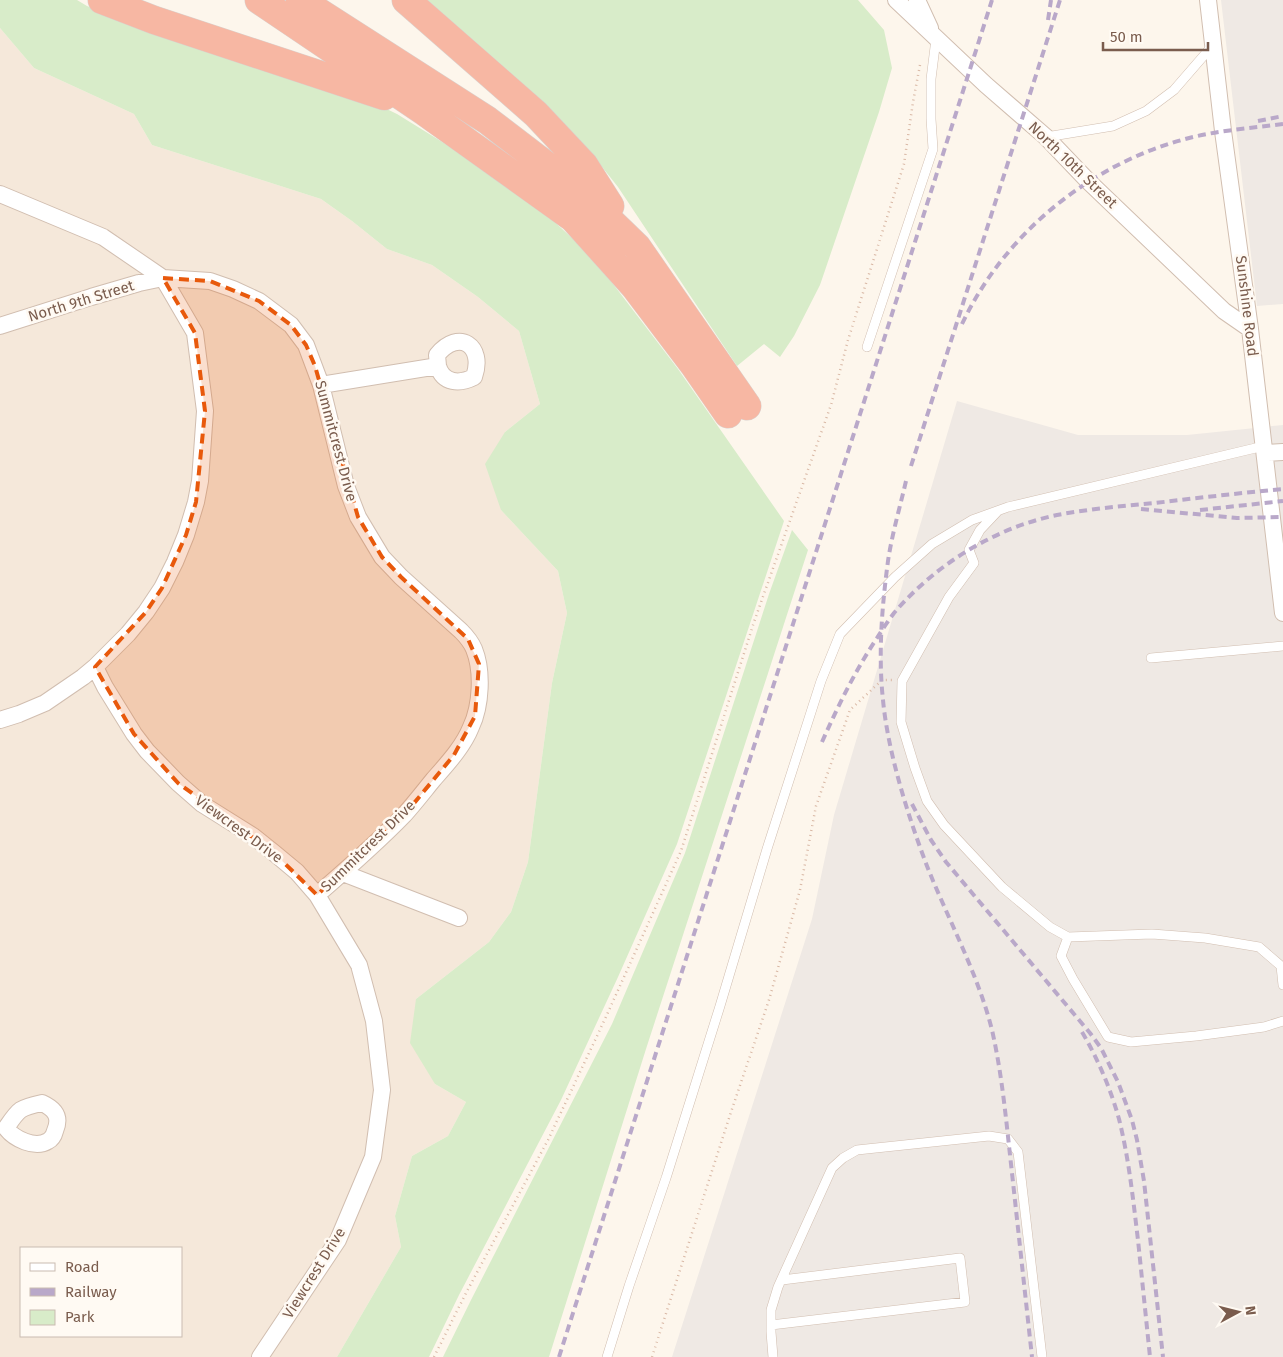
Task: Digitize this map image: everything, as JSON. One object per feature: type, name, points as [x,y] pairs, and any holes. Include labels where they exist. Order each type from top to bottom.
[{"type":"highway","points":[[102,0],[154,20],[362,88],[425,112]]},
{"type":"highway","points":[[259,0],[425,112],[573,218],[635,287],[694,365],[738,410],[584,165],[536,114],[406,0]]},
{"type":"highway","points":[[300,0],[487,120],[576,188],[637,247]]},
{"type":"street","name":"North 10th Street","points":[[896,0],[986,85],[1046,137],[1088,181],[1224,311],[1250,328]]},
{"type":"street","points":[[917,0],[936,39]]},
{"type":"street","name":"Sunshine Road","points":[[1208,0],[1265,449],[1283,613]]},
{"type":"street","points":[[0,194],[103,237],[163,278],[195,333],[205,411],[200,481],[196,502],[186,535],[162,588],[128,634],[83,677],[44,703],[0,720]]},
{"type":"street","name":"North 9th Street","points":[[0,326],[100,294],[163,278]]},
{"type":"street","name":"Summitcrest Drive","points":[[163,278],[210,281],[259,301],[290,325],[306,345],[321,385],[346,486],[358,517],[382,557],[406,583],[468,638],[474,648],[479,664],[479,697],[471,728],[454,755],[405,814],[317,895]]},
{"type":"street","points":[[321,385],[438,366]]},
{"type":"street","points":[[1265,449],[1283,452]]},
{"type":"street","name":"Viewcrest Drive","points":[[95,667],[134,734],[147,751],[178,783],[202,804],[253,836],[273,852],[297,872],[317,895],[359,965],[374,1021],[382,1090],[373,1157],[338,1240],[260,1357]]},
{"type":"street","points":[[343,873],[459,918]]},
{"type":"lane","points":[[867,347],[933,149],[931,79],[936,39]]},
{"type":"lane","points":[[1046,137],[1113,126],[1146,111],[1174,90],[1213,45]]},
{"type":"lane","points":[[607,1357],[666,1178],[769,840],[821,681],[840,634],[895,577],[932,544],[972,520],[999,510],[1265,449]]},
{"type":"lane","points":[[999,510],[980,530],[969,550],[974,563],[949,597],[902,681],[901,722],[927,801],[944,825],[1002,887],[1050,927],[1068,937],[1152,934],[1205,938],[1259,947],[1281,966],[1283,985]]},
{"type":"lane","points":[[1151,658],[1283,646]]},
{"type":"lane","points":[[1068,937],[1061,956],[1108,1037],[1131,1042],[1186,1037],[1264,1027],[1283,1020]]},
{"type":"lane","points":[[773,1357],[772,1310],[782,1280],[832,1168],[843,1158],[857,1150],[989,1136],[1008,1139],[1018,1152],[1042,1357]]},
{"type":"lane","points":[[771,1325],[965,1302],[960,1258],[782,1280]]},
{"type":"path","points":[[434,1357],[548,1140],[681,851],[754,622],[831,405],[848,340],[904,164],[920,64]]},
{"type":"path","points":[[652,1357],[769,1000],[800,890],[816,806],[850,710],[882,680],[902,681]]},
{"type":"highlighted area","points":[[163,278],[210,281],[259,301],[291,325],[306,345],[315,366],[358,517],[382,557],[468,639],[479,664],[475,716],[454,755],[405,814],[317,895],[273,852],[178,783],[134,734],[95,667],[146,612],[162,588],[186,535],[196,502],[205,411],[195,333]]},
{"type":"shaded area","points":[[1221,0],[1283,0],[1283,304],[1257,306]]},
{"type":"shaded area","points":[[0,28],[34,68],[134,114],[152,145],[321,199],[387,249],[432,265],[478,297],[519,331],[540,404],[505,432],[501,510],[558,571],[567,613],[552,683],[528,862],[511,912],[489,942],[416,999],[435,1084],[466,1102],[448,1136],[412,1156],[395,1216],[401,1247],[337,1357],[0,1357]]},
{"type":"shaded area","points":[[957,401],[1078,435],[1187,435],[1283,425],[1283,1357],[672,1357],[812,919],[834,815]]},
{"type":"green space","points":[[0,0],[77,0],[128,23],[368,100],[397,114],[460,153],[544,212],[575,241],[610,280],[678,369],[784,521],[677,844],[561,1100],[459,1295],[429,1357],[337,1357],[401,1247],[395,1216],[412,1156],[448,1136],[466,1102],[435,1084],[410,1043],[416,999],[489,942],[511,912],[528,862],[552,683],[567,613],[558,571],[501,510],[485,464],[505,432],[540,404],[519,331],[478,297],[432,265],[387,249],[321,199],[152,145],[134,114],[34,68],[0,28]]},
{"type":"green space","points":[[420,0],[858,0],[884,30],[892,68],[879,112],[820,285],[794,336],[780,357],[764,344],[737,366],[618,187],[587,148],[550,111]]},
{"type":"green space","points":[[792,530],[808,550],[646,1049],[549,1357],[443,1357],[612,1024],[685,853],[769,594]]},
{"type":"railway","points":[[559,1357],[992,0]]},
{"type":"railway","points":[[1048,20],[1051,0]]},
{"type":"railway","points":[[911,466],[1060,0]]},
{"type":"railway","points":[[1258,121],[1283,116]]},
{"type":"railway","points":[[962,324],[980,290],[1028,230],[1088,182],[1121,163],[1156,148],[1193,137],[1283,124]]},
{"type":"railway","points":[[906,481],[890,551],[882,613],[881,665],[883,700],[894,763],[913,826],[935,886],[979,988],[992,1030],[1003,1097],[1032,1357]]},
{"type":"railway","points":[[822,742],[854,676],[894,613],[928,579],[967,551],[1011,529],[1057,515],[1283,489]]},
{"type":"railway","points":[[1200,510],[1283,501]]},
{"type":"railway","points":[[1141,509],[1237,518],[1283,517]]},
{"type":"railway","points":[[912,804],[931,840],[946,862],[1090,1033],[1101,1048],[1118,1082],[1132,1120],[1144,1181],[1163,1357]]},
{"type":"railway","points":[[1082,1032],[1099,1064],[1119,1119],[1134,1209],[1150,1357]]}]
